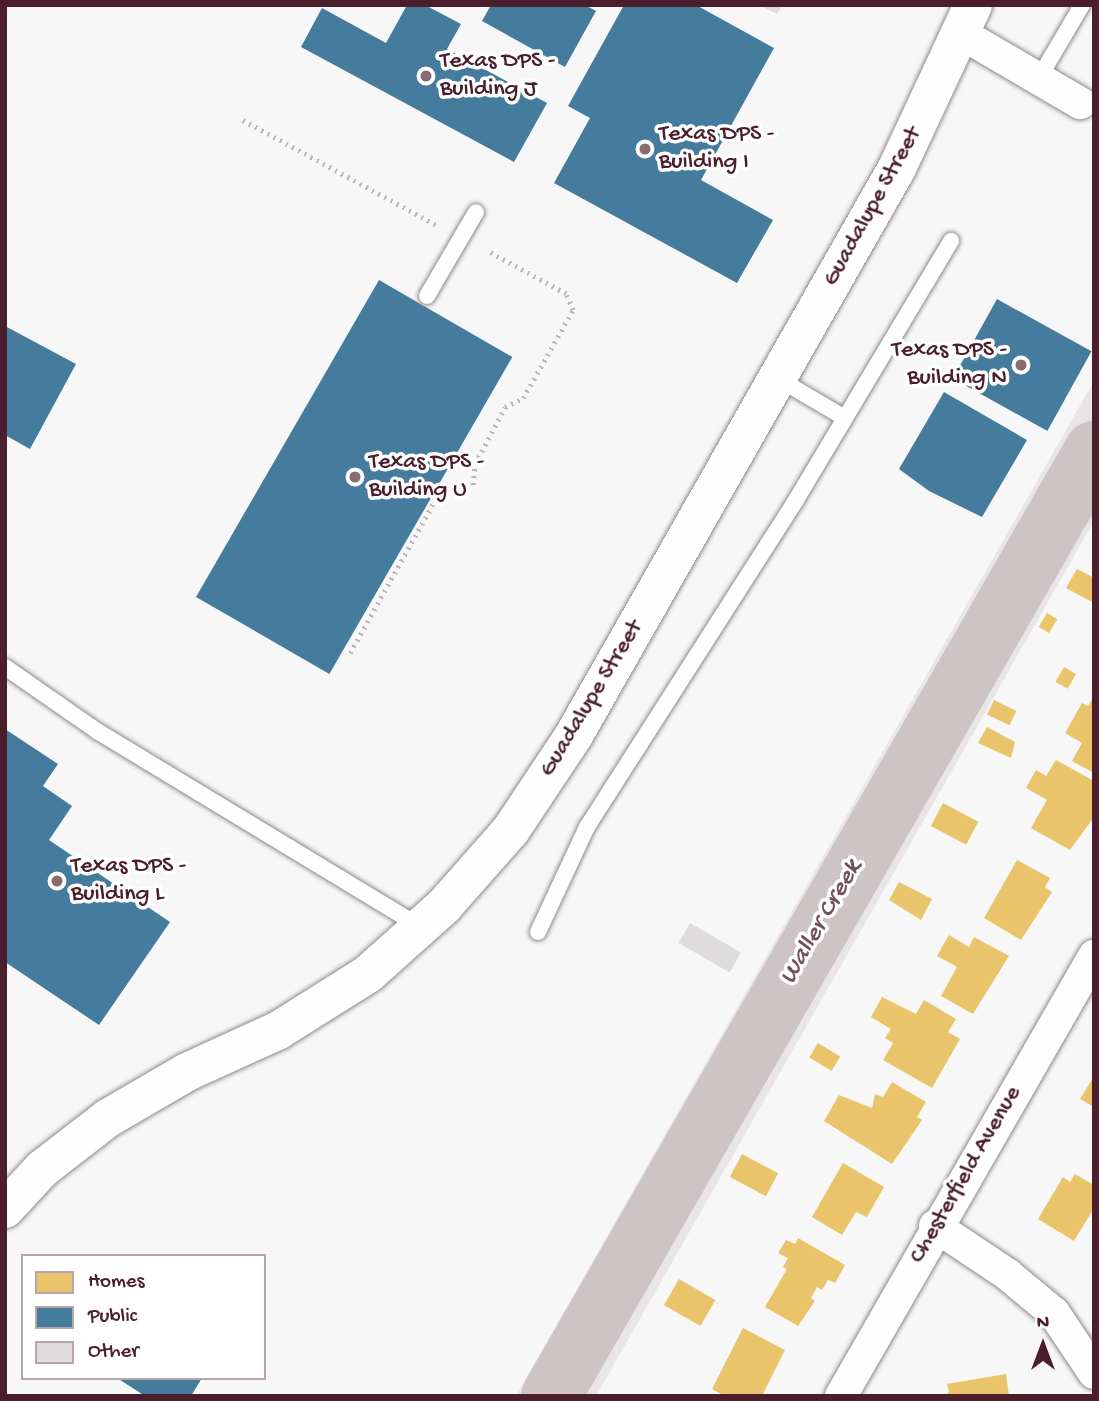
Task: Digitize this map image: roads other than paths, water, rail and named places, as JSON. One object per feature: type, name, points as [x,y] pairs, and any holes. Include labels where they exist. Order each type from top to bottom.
[{"type":"street","points":[[967,20],[1039,78],[1080,103]]},
{"type":"street","name":"Guadalupe Street","points":[[5,1209],[42,1169],[108,1118],[187,1072],[279,1030],[368,974],[420,927],[511,830],[573,735],[897,168],[967,20]]},
{"type":"street","name":"Chesterfield Avenue","points":[[841,1396],[934,1226],[1094,956]]},
{"type":"street","points":[[934,1226],[1007,1274],[1054,1313],[1094,1373]]},
{"type":"lane","points":[[1039,78],[1082,5]]},
{"type":"lane","points":[[427,296],[476,212]]},
{"type":"lane","points":[[538,932],[587,827],[845,418],[951,241]]},
{"type":"lane","points":[[777,378],[845,418]]},
{"type":"lane","points":[[5,667],[97,731],[420,927]]},
{"type":"waterway","name":"Waller Creek","points":[[551,1396],[1094,451]]},
{"type":"place","name":"Texas DPS - Building J","points":[[426,76]]},
{"type":"place","name":"Texas DPS - Building I","points":[[645,149]]},
{"type":"place","name":"Texas DPS - Building N","points":[[1021,365]]},
{"type":"place","name":"Texas DPS - Building U","points":[[355,477]]},
{"type":"place","name":"Texas DPS - Building L","points":[[57,881]]}]
